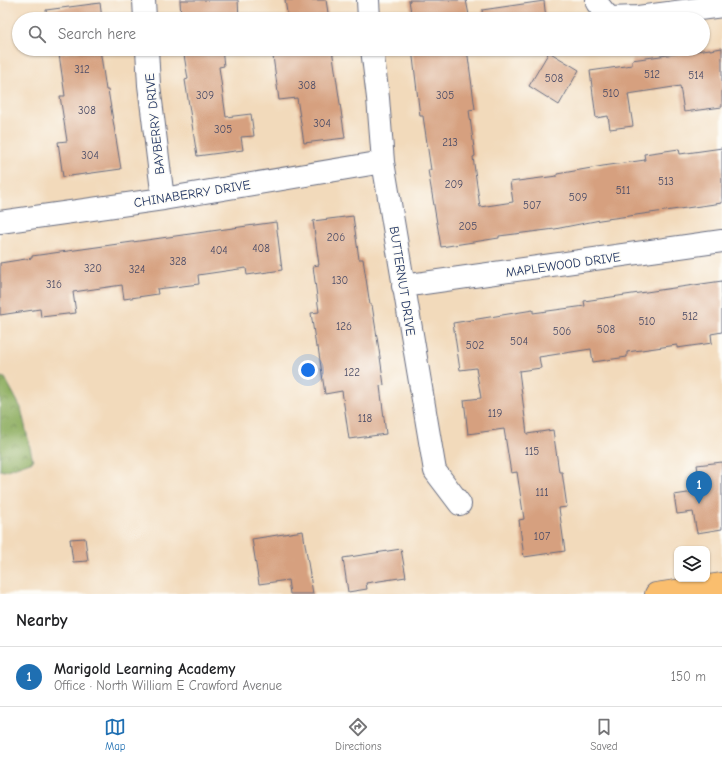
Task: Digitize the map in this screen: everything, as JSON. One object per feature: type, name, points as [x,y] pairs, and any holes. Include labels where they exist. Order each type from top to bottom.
[{"type":"main road","points":[[656,594],[722,584]]},
{"type":"street","points":[[144,0],[145,12]]},
{"type":"street","points":[[368,0],[368,12]]},
{"type":"street","points":[[597,0],[598,4],[604,12]]},
{"type":"street","points":[[676,12],[722,6]]},
{"type":"street","name":"BAYBERRY DRIVE","points":[[147,56],[149,85],[163,199]]},
{"type":"street","name":"BUTTERNUT DRIVE","points":[[373,56],[383,162],[435,471],[460,504]]},
{"type":"street","name":"CHINABERRY DRIVE","points":[[0,222],[163,199],[383,162]]},
{"type":"street","name":"MAPLEWOOD DRIVE","points":[[403,286],[722,241]]},
{"type":"green space","points":[[0,377],[5,378],[21,408],[33,461],[4,471],[0,470]]},
{"type":"building","points":[[180,0],[238,0],[239,12],[181,12]]},
{"type":"building","points":[[285,0],[326,0],[328,12],[287,12]]},
{"type":"building","points":[[409,0],[466,0],[468,12],[411,12]]},
{"type":"building","points":[[544,1],[545,12],[482,12],[482,10]]},
{"type":"building","points":[[100,3],[101,12],[46,12],[46,10]]},
{"type":"building","points":[[722,48],[722,107],[684,112],[680,86],[628,94],[633,126],[610,129],[608,116],[596,118],[590,71],[632,65],[632,60],[660,56],[710,56],[710,50]]},
{"type":"building","points":[[59,56],[101,56],[121,169],[63,177],[58,142],[67,141],[60,96],[65,96]]},
{"type":"building","points":[[184,56],[223,56],[224,66],[219,67],[226,117],[251,114],[254,136],[241,137],[243,150],[197,156],[185,80],[188,79]]},
{"type":"building","points":[[273,56],[333,56],[345,138],[304,143],[297,98],[279,100]]},
{"type":"building","points":[[413,56],[468,56],[475,109],[469,110],[475,156],[473,157],[480,207],[513,202],[510,182],[557,176],[557,174],[645,160],[644,154],[679,149],[680,154],[722,148],[722,203],[600,220],[555,229],[499,236],[499,238],[441,247],[428,170],[431,170],[423,116],[420,116]]},
{"type":"building","points":[[547,56],[556,56],[579,70],[559,105],[529,86]]},
{"type":"building","points":[[353,216],[359,259],[363,259],[379,350],[384,385],[380,386],[386,434],[349,439],[342,391],[325,394],[311,313],[319,312],[313,266],[319,265],[313,221]]},
{"type":"building","points":[[276,222],[282,270],[247,275],[246,268],[198,275],[199,284],[157,289],[158,294],[124,299],[122,285],[73,292],[76,313],[41,317],[40,309],[0,315],[0,263],[32,258],[32,256]]},
{"type":"building","points":[[722,281],[722,332],[711,334],[712,343],[677,348],[677,345],[627,352],[627,357],[593,362],[591,349],[539,357],[541,368],[519,371],[527,434],[553,430],[559,472],[562,472],[567,507],[559,508],[565,551],[524,557],[519,520],[524,519],[517,472],[511,473],[504,429],[468,434],[464,400],[481,398],[476,368],[460,370],[453,323],[533,310],[533,313],[585,306],[584,301]]},
{"type":"building","points":[[722,462],[722,529],[697,533],[693,512],[677,514],[674,495],[701,491],[697,465]]},
{"type":"building","points":[[303,531],[313,594],[290,594],[288,580],[259,584],[252,539]]},
{"type":"building","points":[[85,538],[88,561],[73,562],[70,539]]},
{"type":"building","points":[[401,549],[406,577],[366,583],[367,589],[348,592],[343,558]]},
{"type":"place","name":"Marigold Learning Academy","points":[[699,504]]}]
